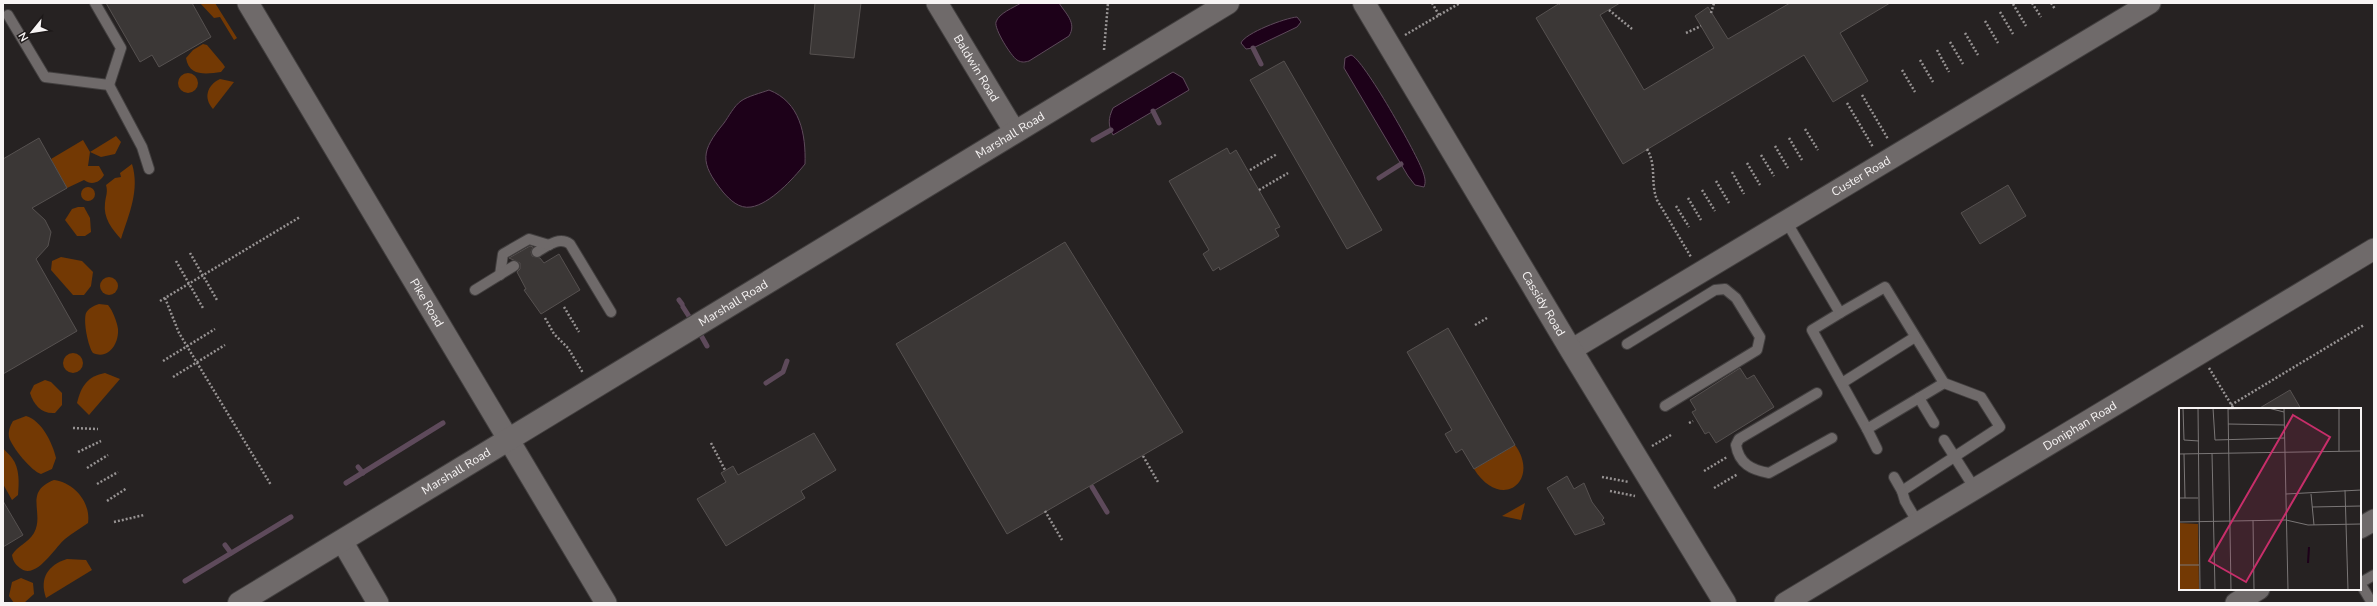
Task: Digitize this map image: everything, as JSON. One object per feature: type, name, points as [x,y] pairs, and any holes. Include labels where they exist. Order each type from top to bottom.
[{"type":"street","name":"Pike Road","points":[[248,3],[606,603]]},
{"type":"street","name":"Baldwin Road","points":[[938,3],[1015,132]]},
{"type":"street","name":"Marshall Road","points":[[239,603],[1228,3]]},
{"type":"street","name":"Cassidy Road","points":[[1364,3],[1571,350],[1725,603]]},
{"type":"street","name":"Custer Road","points":[[1571,350],[2150,3]]},
{"type":"street","name":"Doniphan Road","points":[[1785,603],[2374,249]]},
{"type":"street","points":[[2361,527],[2374,520]]},
{"type":"street","points":[[342,541],[378,603]]},
{"type":"street","points":[[2236,603],[2257,590]]},
{"type":"lane","points":[[95,3],[121,48],[109,85],[142,147],[149,169]]},
{"type":"lane","points":[[8,15],[45,77],[109,85]]},
{"type":"lane","points":[[1786,221],[1840,313]]},
{"type":"lane","points":[[500,275],[503,254],[529,239],[549,246]]},
{"type":"lane","points":[[537,252],[559,241],[564,240],[570,244],[611,312]]},
{"type":"lane","points":[[475,290],[514,266]]},
{"type":"lane","points":[[1877,449],[1812,330],[1885,287],[1944,383],[1981,397],[2000,427],[1902,490]]},
{"type":"lane","points":[[1627,344],[1715,290],[1725,289],[1736,298],[1756,330],[1760,337],[1756,350],[1665,406]]},
{"type":"lane","points":[[1842,383],[1915,337]]},
{"type":"lane","points":[[1867,429],[1944,383]]},
{"type":"lane","points":[[1817,393],[1740,440],[1736,445],[1737,451],[1750,468],[1769,473],[1832,438]]},
{"type":"lane","points":[[1919,398],[1934,423]]},
{"type":"lane","points":[[1944,440],[1975,489]]},
{"type":"lane","points":[[1894,477],[1902,490],[1905,501],[1918,523]]},
{"type":"lane","points":[[2361,582],[2374,574]]},
{"type":"lane","points":[[2361,585],[2372,603]]},
{"type":"path","points":[[1104,50],[1108,3]]},
{"type":"path","points":[[1432,3],[1439,15]]},
{"type":"path","points":[[1389,45],[1460,3]]},
{"type":"path","points":[[1711,13],[1714,3]]},
{"type":"path","points":[[2032,3],[2041,17]]},
{"type":"path","points":[[2052,3],[2055,9]]},
{"type":"path","points":[[2013,4],[2026,26]]},
{"type":"path","points":[[1609,10],[1632,29]]},
{"type":"path","points":[[2000,12],[2013,34]]},
{"type":"path","points":[[1985,21],[1998,43]]},
{"type":"path","points":[[1686,33],[1701,26]]},
{"type":"path","points":[[1965,33],[1978,55]]},
{"type":"path","points":[[1950,42],[1963,64]]},
{"type":"path","points":[[1937,50],[1950,72]]},
{"type":"path","points":[[1920,60],[1933,82]]},
{"type":"path","points":[[1902,70],[1915,92]]},
{"type":"path","points":[[1862,95],[1888,139]]},
{"type":"path","points":[[1847,103],[1873,147]]},
{"type":"path","points":[[1805,129],[1818,150]]},
{"type":"path","points":[[1789,138],[1802,160]]},
{"type":"path","points":[[1775,146],[1788,168]]},
{"type":"path","points":[[1647,149],[1653,161],[1654,193],[1692,258]]},
{"type":"path","points":[[1250,170],[1277,154]]},
{"type":"path","points":[[1761,155],[1774,176]]},
{"type":"path","points":[[1747,163],[1760,185]]},
{"type":"path","points":[[1732,172],[1744,194]]},
{"type":"path","points":[[1258,190],[1288,173]]},
{"type":"path","points":[[1716,182],[1729,203]]},
{"type":"path","points":[[1702,190],[1715,211]]},
{"type":"path","points":[[1688,198],[1701,220]]},
{"type":"path","points":[[1676,206],[1689,227]]},
{"type":"path","points":[[160,301],[300,217]]},
{"type":"path","points":[[190,253],[217,300]]},
{"type":"path","points":[[176,261],[203,308]]},
{"type":"path","points":[[165,298],[179,333],[271,486]]},
{"type":"path","points":[[564,307],[579,332]]},
{"type":"path","points":[[545,318],[554,334],[568,348],[593,389]]},
{"type":"path","points":[[1475,325],[1487,318]]},
{"type":"path","points":[[2231,405],[2364,325]]},
{"type":"path","points":[[163,361],[216,330]]},
{"type":"path","points":[[173,377],[225,345]]},
{"type":"path","points":[[2200,353],[2233,408]]},
{"type":"path","points":[[1689,423],[1693,421]]},
{"type":"path","points":[[73,428],[98,429]]},
{"type":"path","points":[[78,452],[101,441]]},
{"type":"path","points":[[711,444],[725,470]]},
{"type":"path","points":[[87,468],[108,455]]},
{"type":"path","points":[[1704,471],[1731,455]]},
{"type":"path","points":[[1143,456],[1158,482]]},
{"type":"path","points":[[97,484],[118,472]]},
{"type":"path","points":[[1714,488],[1741,472]]},
{"type":"path","points":[[1602,477],[1629,482]]},
{"type":"path","points":[[107,501],[128,488]]},
{"type":"path","points":[[1610,491],[1635,496]]},
{"type":"path","points":[[1045,511],[1062,540]]},
{"type":"path","points":[[114,522],[144,516]]},
{"type":"shaded area","points":[[200,3],[215,3],[237,38],[234,40],[220,17],[214,18]]},
{"type":"shaded area","points":[[1021,3],[1059,3],[1070,19],[1072,27],[1069,36],[1029,61],[1023,62],[1020,62],[1014,58],[1000,36],[996,25],[996,22],[1000,16]]},
{"type":"shaded area","points":[[1297,17],[1301,22],[1297,27],[1253,48],[1246,49],[1241,43],[1244,39],[1257,31],[1275,23]]},
{"type":"shaded area","points":[[203,44],[207,45],[225,67],[221,72],[199,73],[188,64],[186,58],[193,50]]},
{"type":"shaded area","points":[[1351,55],[1367,72],[1401,129],[1423,172],[1425,180],[1424,187],[1415,185],[1408,176],[1344,68],[1345,58]]},
{"type":"shaded area","points":[[1173,72],[1183,78],[1189,90],[1113,135],[1109,122],[1113,108]]},
{"type":"shaded area","points":[[188,73],[195,76],[198,83],[195,90],[188,93],[181,90],[178,83],[181,76]]},
{"type":"shaded area","points":[[220,79],[234,82],[213,109],[207,96],[209,88]]},
{"type":"shaded area","points":[[769,90],[788,102],[799,120],[804,141],[805,164],[781,190],[766,201],[751,207],[743,207],[729,198],[715,182],[707,164],[707,149],[716,133],[738,103]]},
{"type":"shaded area","points":[[116,136],[121,142],[115,154],[101,157],[90,152]]},
{"type":"shaded area","points":[[83,140],[90,152],[88,166],[99,166],[104,175],[96,182],[90,183],[84,180],[67,188],[51,159]]},
{"type":"shaded area","points":[[132,164],[135,183],[134,193],[121,239],[111,227],[105,214],[107,192],[106,185],[115,178],[121,177],[120,173]]},
{"type":"shaded area","points":[[88,187],[93,189],[95,194],[93,199],[88,201],[83,199],[81,194],[83,189]]},
{"type":"shaded area","points":[[84,207],[90,218],[91,232],[85,236],[77,236],[65,220],[72,209]]},
{"type":"shaded area","points":[[61,257],[82,261],[93,272],[91,286],[84,295],[73,295],[51,270],[52,261]]},
{"type":"shaded area","points":[[109,277],[116,279],[118,286],[116,293],[109,295],[102,293],[100,286],[102,279]]},
{"type":"shaded area","points":[[99,304],[108,305],[112,310],[117,323],[118,334],[115,345],[112,349],[99,355],[93,353],[91,350],[85,317],[87,311],[91,307]]},
{"type":"shaded area","points":[[69,353],[77,353],[83,359],[83,367],[77,373],[69,373],[63,367],[63,359]]},
{"type":"shaded area","points":[[105,373],[120,379],[89,415],[77,403],[81,392],[83,387],[90,379],[99,374]]},
{"type":"shaded area","points":[[45,380],[51,382],[62,393],[62,405],[55,413],[46,412],[39,408],[30,393],[34,385]]},
{"type":"shaded area","points":[[26,416],[37,422],[46,433],[56,458],[52,469],[41,474],[32,469],[22,458],[9,437],[13,421]]},
{"type":"shaded area","points":[[1515,445],[1522,458],[1523,470],[1521,480],[1514,487],[1506,490],[1495,488],[1485,482],[1474,469]]},
{"type":"shaded area","points":[[3,448],[15,462],[18,471],[18,495],[12,500],[3,484]]},
{"type":"shaded area","points":[[54,480],[69,485],[80,495],[87,508],[88,523],[65,539],[39,567],[26,571],[17,565],[12,555],[34,533],[37,525],[36,504],[39,491],[45,485]]},
{"type":"shaded area","points":[[1525,503],[1521,520],[1502,516]]},
{"type":"shaded area","points":[[67,559],[86,560],[92,570],[46,598],[44,584],[47,573],[55,565]]},
{"type":"shaded area","points":[[21,578],[33,583],[34,594],[24,603],[14,603],[9,596],[12,582]]},
{"type":"building","points":[[106,3],[192,3],[211,37],[159,67],[152,55],[140,62]]},
{"type":"building","points":[[815,3],[861,3],[854,58],[810,54]]},
{"type":"building","points":[[1560,3],[1620,3],[1600,15],[1644,90],[1714,48],[1695,16],[1708,7],[1728,39],[1790,3],[1890,3],[1840,33],[1868,81],[1833,102],[1804,55],[1623,164],[1536,18]]},
{"type":"building","points":[[1284,61],[1382,230],[1347,249],[1250,80]]},
{"type":"building","points":[[39,138],[67,188],[32,208],[45,220],[51,232],[48,246],[36,259],[77,331],[3,374],[3,159]]},
{"type":"building","points":[[1227,148],[1230,154],[1236,150],[1280,227],[1275,229],[1279,236],[1220,270],[1219,267],[1213,271],[1203,254],[1209,250],[1169,181]]},
{"type":"building","points":[[2008,185],[2026,216],[1980,244],[1961,213]]},
{"type":"building","points":[[1065,242],[1183,432],[1007,534],[896,344]]},
{"type":"building","points":[[530,246],[533,247],[531,252],[532,256],[540,258],[544,263],[559,254],[580,290],[541,314],[524,290],[526,289],[517,272],[520,269],[520,263],[509,258]]},
{"type":"building","points":[[1448,328],[1515,445],[1474,469],[1462,449],[1456,453],[1445,434],[1452,430],[1407,352]]},
{"type":"building","points":[[1740,368],[1747,379],[1754,375],[1774,407],[1716,443],[1709,432],[1705,434],[1692,412],[1696,410],[1690,400]]},
{"type":"building","points":[[2290,390],[2300,408],[2260,408]]},
{"type":"building","points":[[814,433],[836,470],[801,491],[805,498],[726,546],[697,499],[726,482],[721,473],[733,466],[738,475]]},
{"type":"building","points":[[1567,476],[1574,489],[1584,483],[1592,502],[1604,518],[1602,520],[1605,524],[1575,535],[1547,488]]},
{"type":"building","points":[[3,501],[23,535],[3,547]]},
{"type":"waterway","points":[[1253,48],[1261,64]]},
{"type":"waterway","points":[[1153,111],[1159,123]]},
{"type":"waterway","points":[[1093,140],[1111,130]]},
{"type":"waterway","points":[[1379,178],[1401,164]]},
{"type":"waterway","points":[[679,300],[682,304]]},
{"type":"waterway","points":[[683,307],[692,321]]},
{"type":"waterway","points":[[698,330],[707,346]]},
{"type":"waterway","points":[[766,383],[783,372],[787,361]]},
{"type":"waterway","points":[[346,483],[443,423]]},
{"type":"waterway","points":[[358,467],[363,473]]},
{"type":"waterway","points":[[1092,487],[1107,512]]},
{"type":"waterway","points":[[185,581],[291,517]]},
{"type":"waterway","points":[[225,545],[231,553]]}]
